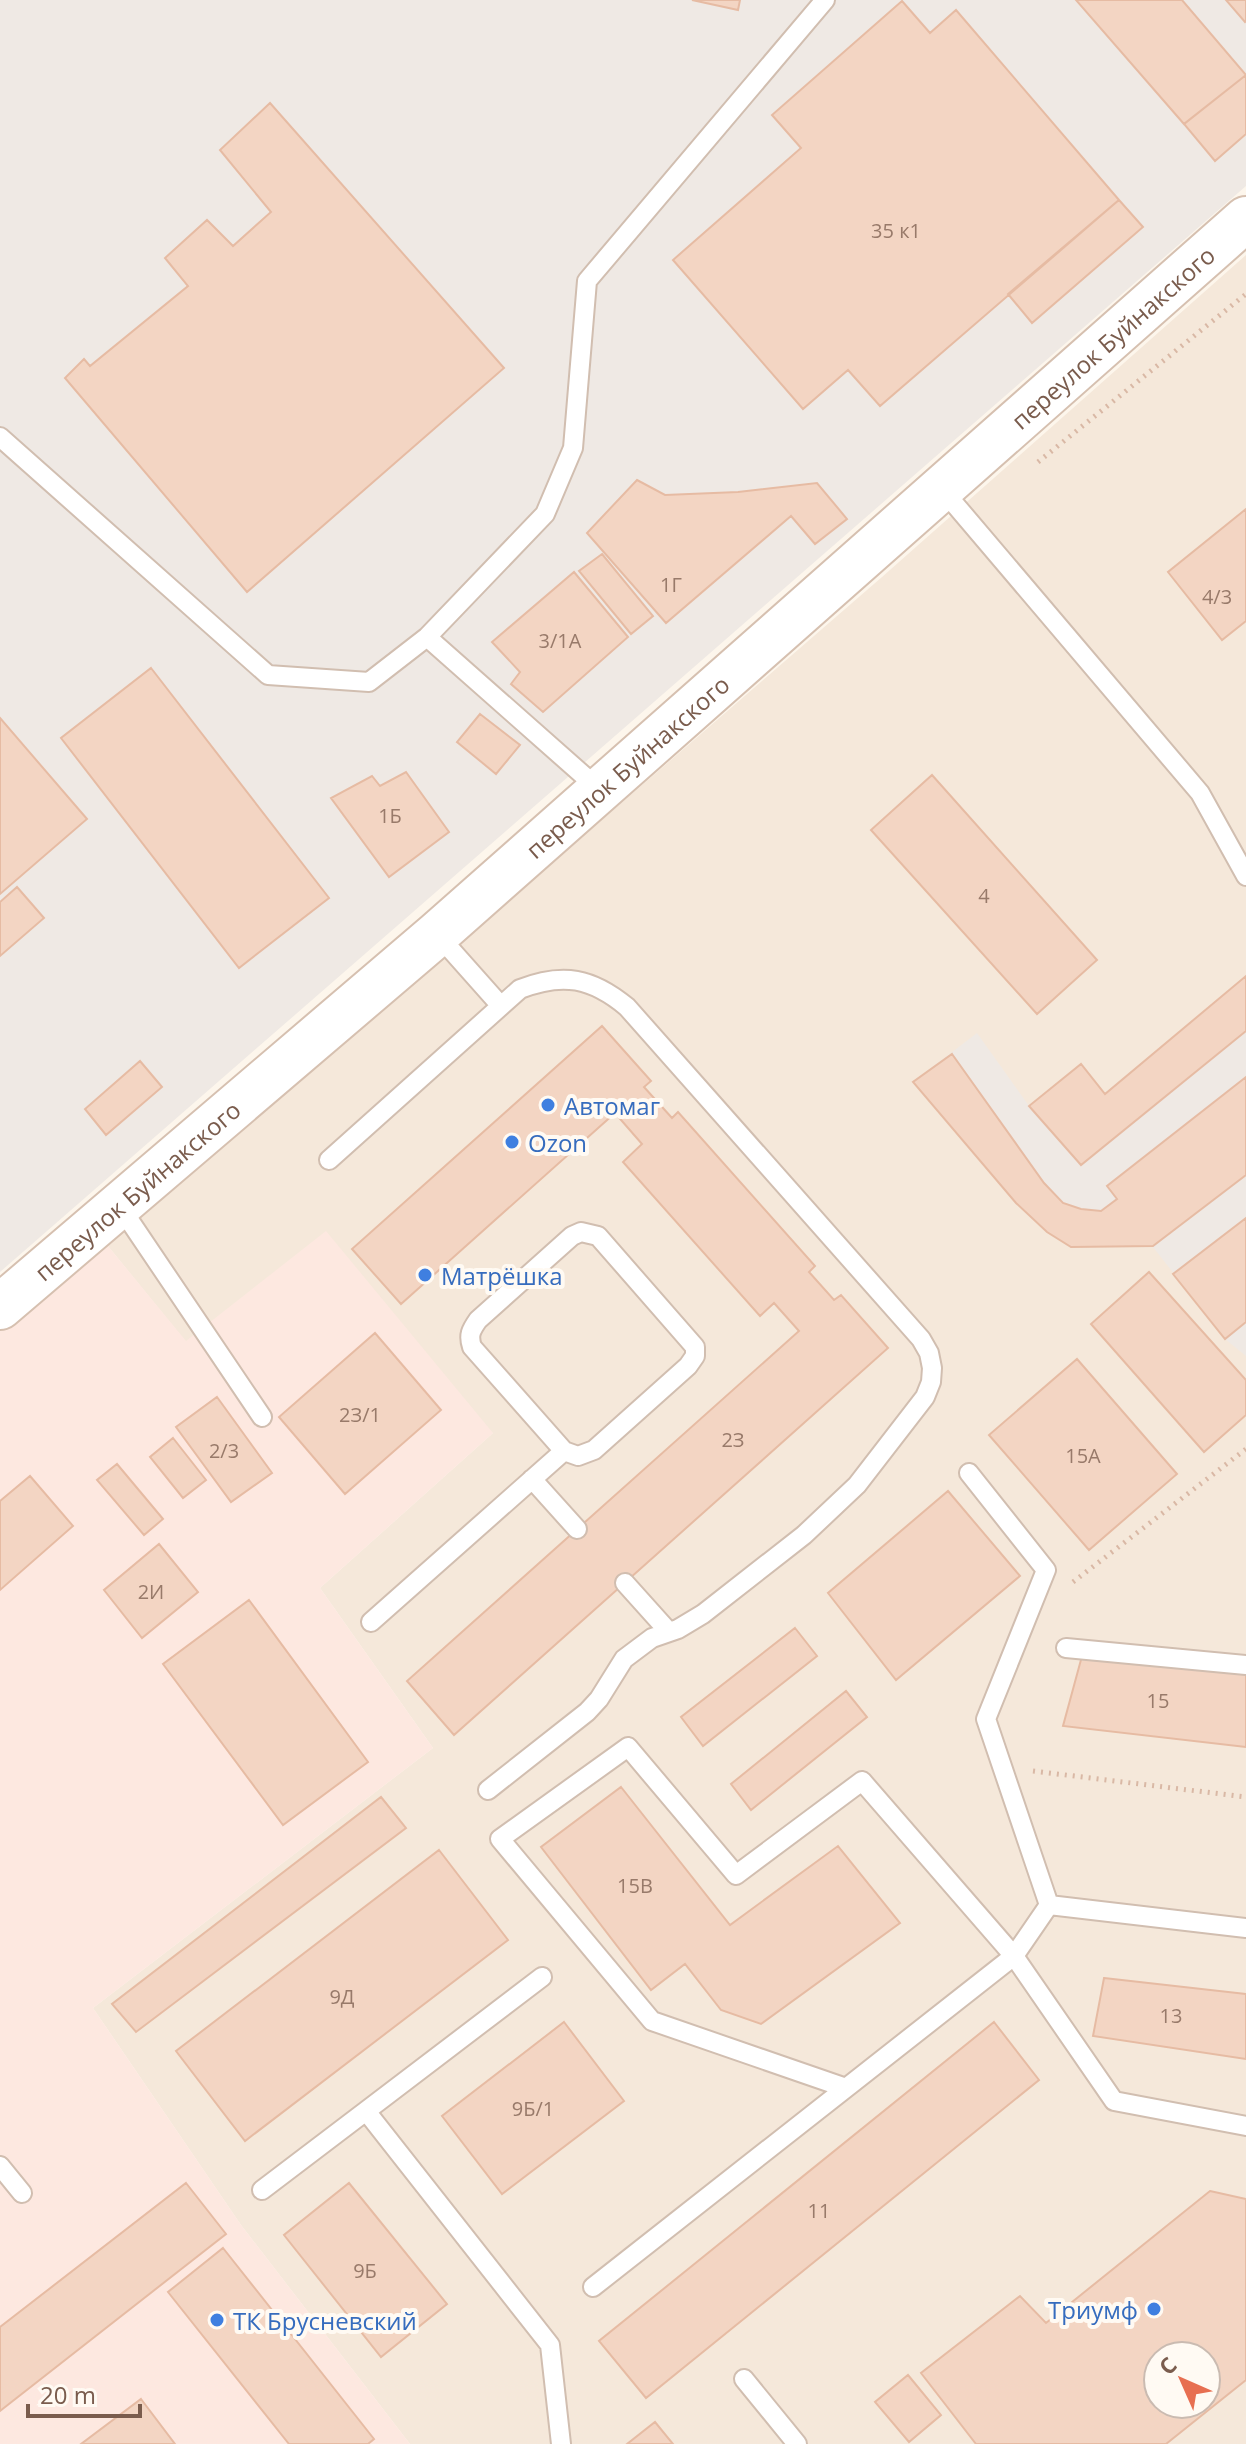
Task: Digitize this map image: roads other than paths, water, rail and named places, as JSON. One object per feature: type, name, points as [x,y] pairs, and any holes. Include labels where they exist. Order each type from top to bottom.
[{"type":"street","name":"переулок Буйнакского","points":[[0,1307],[437,934],[1246,219]]},
{"type":"lane","points":[[0,437],[268,675],[369,682],[427,637],[545,514],[573,448],[587,281],[825,0]]},
{"type":"lane","points":[[941,488],[1200,793],[1246,876]]},
{"type":"lane","points":[[427,637],[600,790]]},
{"type":"lane","points":[[437,934],[501,1006]]},
{"type":"lane","points":[[329,1160],[520,989],[538,982],[579,980],[610,993],[627,1007],[911,1327],[929,1353],[931,1382],[925,1397],[857,1485],[804,1535],[715,1604],[689,1623],[652,1638],[624,1659],[587,1712],[488,1790]]},
{"type":"lane","points":[[119,1205],[262,1417]]},
{"type":"lane","points":[[589,1232],[598,1236],[689,1339],[695,1347],[695,1356],[688,1366],[594,1450],[578,1456],[564,1451],[472,1347],[470,1331],[478,1320],[572,1236],[589,1232]]},
{"type":"lane","points":[[371,1622],[564,1451]]},
{"type":"lane","points":[[969,1473],[1046,1570],[986,1719],[1049,1905]]},
{"type":"lane","points":[[532,1479],[577,1529]]},
{"type":"lane","points":[[625,1583],[669,1632]]},
{"type":"lane","points":[[1066,1648],[1246,1665]]},
{"type":"lane","points":[[846,2088],[652,2021],[500,1839],[628,1747],[736,1875],[862,1781],[1014,1956],[1114,2101],[1246,2126]]},
{"type":"lane","points":[[1049,1905],[1246,1928]]},
{"type":"lane","points":[[593,2287],[1014,1956],[1049,1905]]},
{"type":"lane","points":[[262,2190],[542,1977]]},
{"type":"lane","points":[[366,2111],[550,2345],[561,2444]]},
{"type":"lane","points":[[0,2166],[22,2193]]},
{"type":"lane","points":[[744,2379],[797,2444]]},
{"type":"place","name":"Автомаг","points":[[548,1105]]},
{"type":"place","name":"Ozon","points":[[512,1142]]},
{"type":"place","name":"Матрёшка","points":[[425,1275]]},
{"type":"place","name":"Триумф","points":[[1154,2309]]},
{"type":"place","name":"ТК Брусневский","points":[[217,2320]]}]
